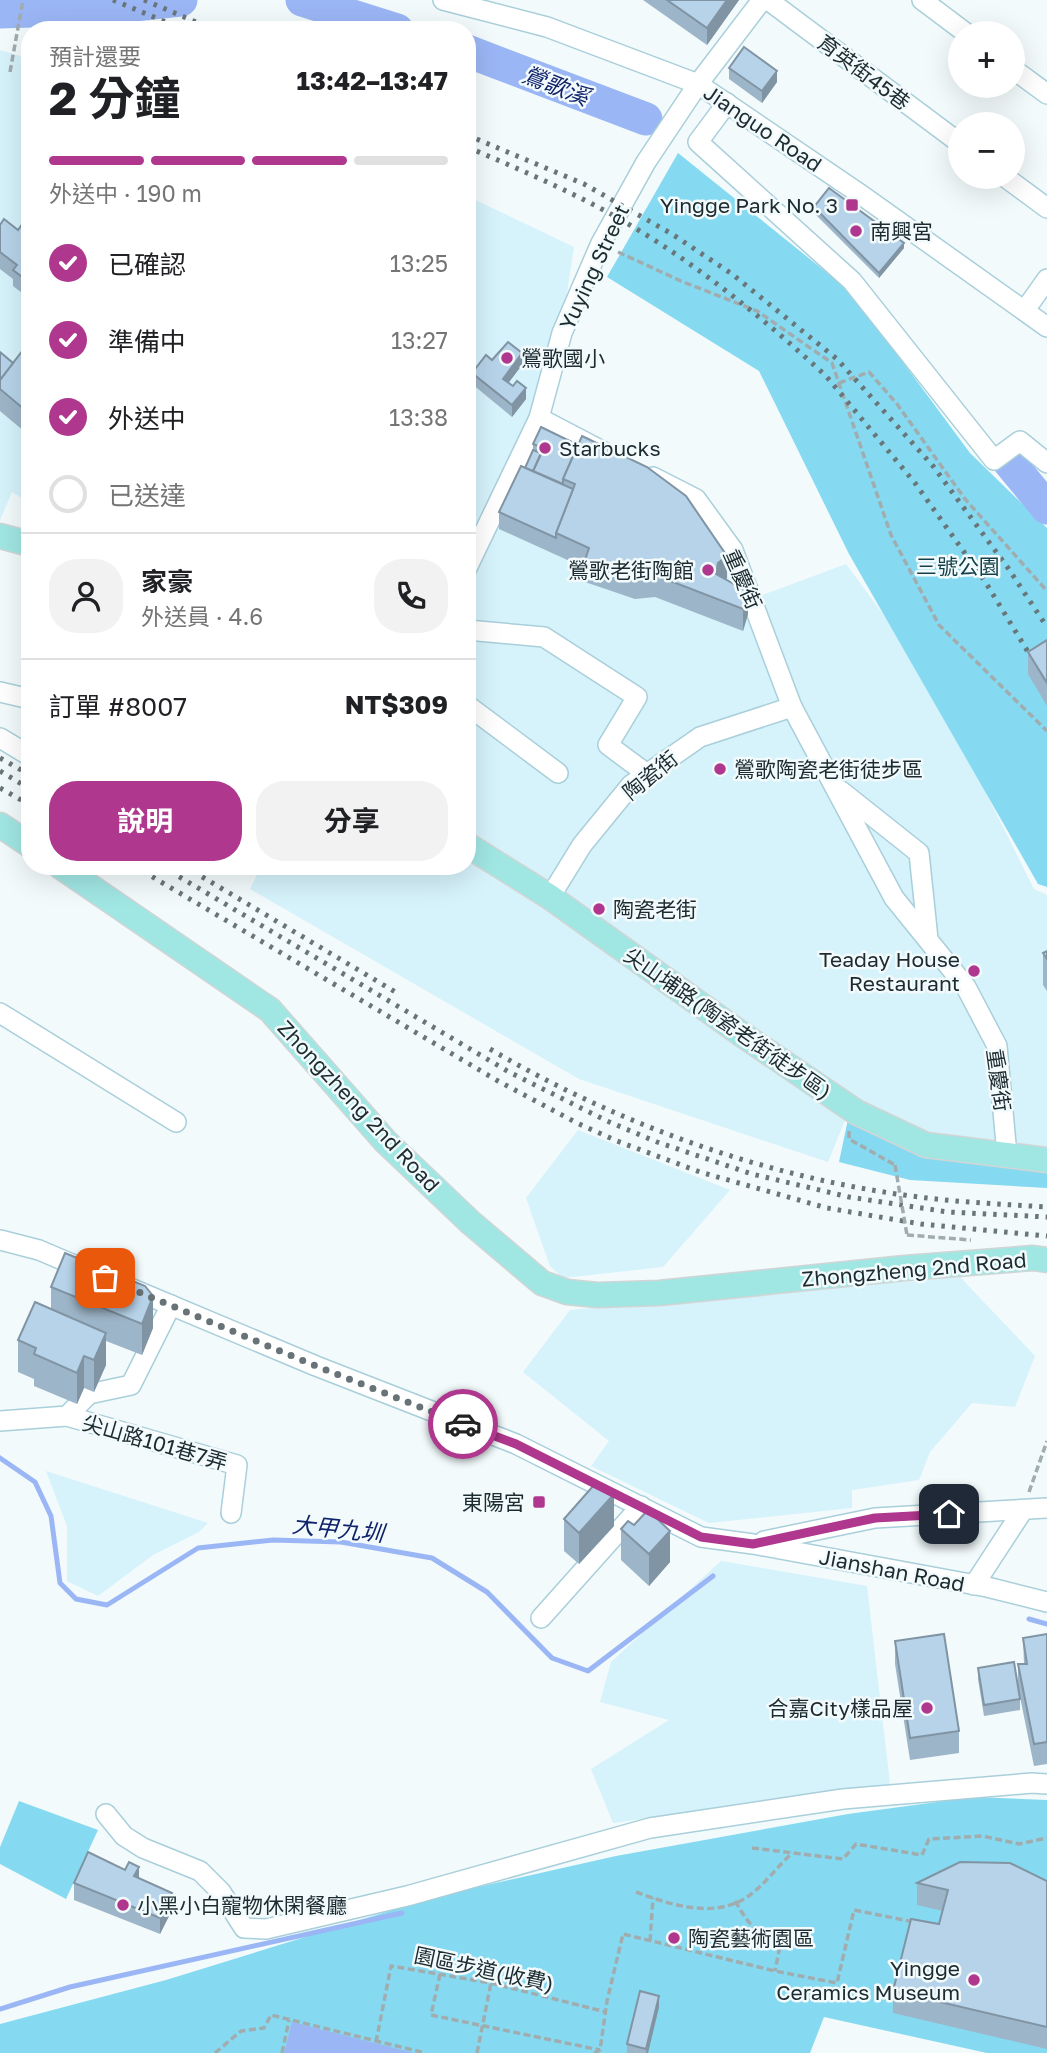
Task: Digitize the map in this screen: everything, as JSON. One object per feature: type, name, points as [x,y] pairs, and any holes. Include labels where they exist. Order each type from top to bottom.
[{"type":"main road","points":[[0,536],[21,542]]},
{"type":"main road","points":[[0,825],[21,839]]},
{"type":"main road","name":"尖山埔路(陶瓷老街徒步區)","points":[[476,851],[550,897],[856,1112],[926,1145],[1047,1160]]},
{"type":"main road","name":"Zhongzheng 2nd Road","points":[[73,875],[270,1010],[386,1142],[470,1222],[542,1283],[567,1292],[597,1295],[659,1293],[905,1268],[1033,1258],[1047,1260]]},
{"type":"street","name":"Jianguo Road","points":[[443,0],[547,27],[698,84],[1047,327]]},
{"type":"street","points":[[698,84],[762,0]]},
{"type":"street","name":"育英街45巷","points":[[768,0],[948,134]]},
{"type":"street","points":[[922,0],[950,21]]},
{"type":"street","points":[[1025,78],[1047,94]]},
{"type":"street","name":"Yuying Street","points":[[476,549],[539,418],[562,333],[601,243],[646,162],[698,84]]},
{"type":"street","points":[[727,103],[698,142],[852,281],[994,460],[1020,441],[1047,464]]},
{"type":"street","points":[[1021,189],[1047,208]]},
{"type":"street","points":[[1025,310],[1047,279]]},
{"type":"street","name":"重慶街","points":[[539,418],[696,499],[733,550],[792,707],[894,898],[967,987],[997,1046],[1007,1155]]},
{"type":"street","points":[[476,630],[544,637],[636,698],[608,745],[647,774]]},
{"type":"street","points":[[0,692],[21,697]]},
{"type":"street","name":"陶瓷街","points":[[550,897],[582,845],[631,785],[700,737],[792,707]]},
{"type":"street","points":[[476,712],[558,773]]},
{"type":"street","points":[[0,738],[21,751]]},
{"type":"street","name":"重慶街","points":[[835,786],[919,853],[928,940]]},
{"type":"street","points":[[0,1013],[176,1122]]},
{"type":"street","name":"Jianshan Road","points":[[0,1240],[39,1250],[316,1366],[516,1444],[701,1537],[753,1544],[974,1585],[1047,1602]]},
{"type":"street","points":[[0,1421],[67,1416],[89,1394],[131,1385],[171,1306]]},
{"type":"street","name":"尖山路101巷7弄","points":[[67,1416],[237,1465],[231,1513]]},
{"type":"street","points":[[541,1618],[641,1507]]},
{"type":"street","points":[[753,1544],[875,1518],[1047,1508]]},
{"type":"street","points":[[974,1585],[1023,1510]]},
{"type":"street","points":[[106,1814],[124,1836],[143,1848],[200,1871],[221,1892],[243,1928],[266,1929],[407,1896],[650,1828],[843,1799],[1047,1784]]},
{"type":"path","points":[[10,72],[23,0]]},
{"type":"path","points":[[601,243],[681,281],[757,311],[832,363],[891,535],[939,625],[1047,731]]},
{"type":"path","points":[[839,383],[869,372],[897,404],[965,499],[1047,591]]},
{"type":"path","points":[[849,1139],[895,1165],[907,1235]]},
{"type":"path","points":[[1023,1510],[1047,1441]]},
{"type":"path","points":[[752,1848],[843,1858],[856,1844],[922,1854],[929,1839],[982,1836],[1019,1844],[1047,1838]]},
{"type":"path","points":[[636,1892],[677,1907],[716,1909],[749,1896],[792,1853]]},
{"type":"path","points":[[650,1941],[653,1898]]},
{"type":"path","points":[[735,1901],[758,1932],[782,1936],[775,1971]]},
{"type":"path","points":[[600,2050],[623,1934],[775,1971],[838,1983],[853,1910],[918,1923]]},
{"type":"path","name":"園區步道(收費)","points":[[376,2042],[391,1966],[491,1983],[606,2012]]},
{"type":"path","points":[[440,1974],[431,2015],[600,2050]]},
{"type":"path","points":[[477,2053],[491,1983]]},
{"type":"path","points":[[215,2053],[241,2031],[264,2028],[271,2015],[425,2053]]},
{"type":"path","points":[[282,2053],[289,2020]]},
{"type":"path","points":[[594,2053],[600,2050]]},
{"type":"shaded area","points":[[0,50],[21,56],[21,498],[12,492],[0,520]]},
{"type":"shaded area","name":"鶯歌國小","points":[[476,200],[574,247],[566,299],[529,416],[476,532]]},
{"type":"shaded area","name":"鶯歌陶瓷老街徒步區","points":[[541,430],[692,507],[752,599],[846,564],[925,671],[1034,889],[1047,895],[1047,1149],[999,1141],[929,1135],[854,1098],[828,1162],[579,1079],[250,889],[257,875],[476,875],[476,568]]},
{"type":"shaded area","points":[[578,1130],[730,1190],[663,1267],[563,1278],[550,1266],[526,1198]]},
{"type":"shaded area","points":[[960,1277],[1035,1356],[1015,1407],[972,1403],[930,1452],[919,1480],[852,1490],[852,1508],[709,1523],[591,1466],[609,1441],[523,1372],[570,1310]]},
{"type":"shaded area","points":[[46,1471],[208,1523],[199,1532],[153,1555],[98,1596],[67,1581],[67,1526]]},
{"type":"shaded area","points":[[721,1561],[867,1586],[890,1784],[613,1823],[591,1769],[669,1720],[600,1702],[611,1662]]},
{"type":"shaded area","points":[[292,2022],[414,2053],[284,2053]]},
{"type":"green space","name":"三號公園","points":[[678,153],[851,292],[970,453],[1047,528],[1047,887],[1038,884],[849,554],[759,371],[607,277]]},
{"type":"green space","points":[[848,1119],[1047,1167],[1047,1188],[910,1180],[839,1162]]},
{"type":"green space","name":"陶瓷藝術園區","points":[[974,1797],[1047,1800],[1047,2053],[987,2053],[824,2017],[810,2053],[0,2053],[0,2024],[166,1980],[438,1896],[616,1856],[848,1814]]},
{"type":"green space","points":[[19,1801],[98,1830],[66,1899],[0,1864],[0,1847]]},
{"type":"building","points":[[667,0],[727,0],[707,28]]},
{"type":"building","points":[[744,47],[777,71],[762,91],[729,68]]},
{"type":"building","name":"南興宮","points":[[829,188],[904,243],[879,273],[814,207]]},
{"type":"building","points":[[4,219],[18,230],[21,226],[21,276],[13,270],[17,265],[0,252],[0,225]]},
{"type":"building","points":[[508,342],[522,353],[503,379],[513,386],[517,381],[526,388],[512,405],[476,376],[476,368],[486,355],[492,360]]},
{"type":"building","points":[[0,352],[13,363],[0,380]]},
{"type":"building","points":[[21,353],[21,407],[0,389],[0,380]]},
{"type":"building","points":[[541,427],[578,445],[563,484],[533,471],[544,448],[533,444]]},
{"type":"building","points":[[582,436],[647,467],[686,496],[727,556],[718,563],[716,574],[748,592],[743,609],[655,575],[635,577],[585,560],[589,548],[556,533],[575,484],[563,479]]},
{"type":"building","points":[[533,450],[541,453],[533,471],[525,468]]},
{"type":"building","points":[[521,466],[573,489],[556,538],[499,512]]},
{"type":"building","points":[[1047,640],[1047,683],[1028,652]]},
{"type":"building","points":[[65,1253],[145,1286],[153,1296],[142,1324],[51,1287]]},
{"type":"building","points":[[35,1302],[106,1333],[94,1360],[84,1356],[77,1373],[34,1354],[36,1348],[18,1340]]},
{"type":"building","points":[[594,1485],[614,1494],[579,1533],[564,1519]]},
{"type":"building","points":[[648,1510],[670,1531],[649,1554],[621,1529],[628,1521],[634,1525]]},
{"type":"building","name":"合嘉City樣品屋","points":[[944,1634],[959,1731],[910,1738],[895,1641]]},
{"type":"building","points":[[1047,1634],[1047,1742],[1034,1744],[1018,1664],[1027,1664],[1023,1638]]},
{"type":"building","points":[[1014,1662],[1020,1699],[984,1705],[978,1668]]},
{"type":"building","points":[[88,1852],[125,1870],[129,1862],[139,1867],[134,1876],[172,1893],[160,1918],[74,1883]]},
{"type":"building","name":"Yingge Ceramics Museum","points":[[960,1862],[1010,1863],[1047,1881],[1047,2027],[893,1991],[911,1919],[939,1924],[948,1890],[917,1883]]},
{"type":"building","points":[[640,1991],[659,1996],[646,2049],[627,2044]]},
{"type":"waterway","name":"鶯歌溪","points":[[0,12],[96,9],[181,0]]},
{"type":"waterway","name":"鶯歌溪","points":[[302,0],[368,21]]},
{"type":"waterway","name":"鶯歌溪","points":[[476,54],[646,119]]},
{"type":"waterway","name":"鶯歌溪","points":[[1009,462],[1047,508]]},
{"type":"waterway","name":"大甲九圳","points":[[0,1458],[35,1482],[51,1516],[60,1583],[76,1599],[107,1605],[198,1548],[273,1540],[341,1542],[432,1558],[487,1592],[552,1658],[588,1671],[713,1576]]},
{"type":"waterway","name":"大甲九圳","points":[[1029,1619],[1047,1624]]},
{"type":"waterway","points":[[0,2009],[70,1987],[402,1913]]},
{"type":"railway","points":[[113,0],[163,21]]},
{"type":"railway","points":[[144,0],[194,21]]},
{"type":"railway","points":[[476,139],[584,184],[672,234],[732,274],[837,359],[933,466],[1008,568],[1047,627]]},
{"type":"railway","points":[[476,151],[582,199],[659,243],[746,306],[826,376],[915,483],[986,583],[1047,683]]},
{"type":"railway","points":[[0,758],[21,770]]},
{"type":"railway","points":[[0,771],[21,784]]},
{"type":"railway","points":[[0,788],[21,800]]},
{"type":"railway","points":[[149,875],[498,1081],[617,1141],[700,1172],[827,1208],[921,1224],[1047,1236]]},
{"type":"railway","points":[[176,875],[509,1072],[607,1121],[657,1142],[752,1174],[849,1197],[948,1212],[1047,1217]]},
{"type":"railway","points":[[199,875],[397,993]]},
{"type":"railway","points":[[490,1049],[587,1100],[638,1122],[743,1160],[850,1186],[904,1195],[1047,1207]]},
{"type":"way so far","points":[[105,1278],[463,1424]]},
{"type":"place","name":"Yingge Park No. 3","points":[[852,205]]},
{"type":"place","name":"南興宮","points":[[856,231]]},
{"type":"place","name":"鶯歌國小","points":[[507,358]]},
{"type":"place","name":"Starbucks","points":[[545,448]]},
{"type":"place","name":"鶯歌老街陶館","points":[[708,570]]},
{"type":"place","name":"鶯歌陶瓷老街徒步區","points":[[720,769]]},
{"type":"place","name":"陶瓷老街","points":[[599,909]]},
{"type":"place","name":"Teaday House Restaurant","points":[[974,971]]},
{"type":"place","name":"東陽宮","points":[[539,1502]]},
{"type":"place","name":"合嘉City樣品屋","points":[[927,1708]]},
{"type":"place","name":"小黑小白寵物休閑餐廳","points":[[123,1905]]},
{"type":"place","name":"陶瓷藝術園區","points":[[674,1938]]},
{"type":"place","name":"Yingge Ceramics Museum","points":[[974,1980]]},
{"type":"route","points":[[463,1424],[516,1444],[701,1537],[753,1544],[875,1518],[949,1514]]}]
